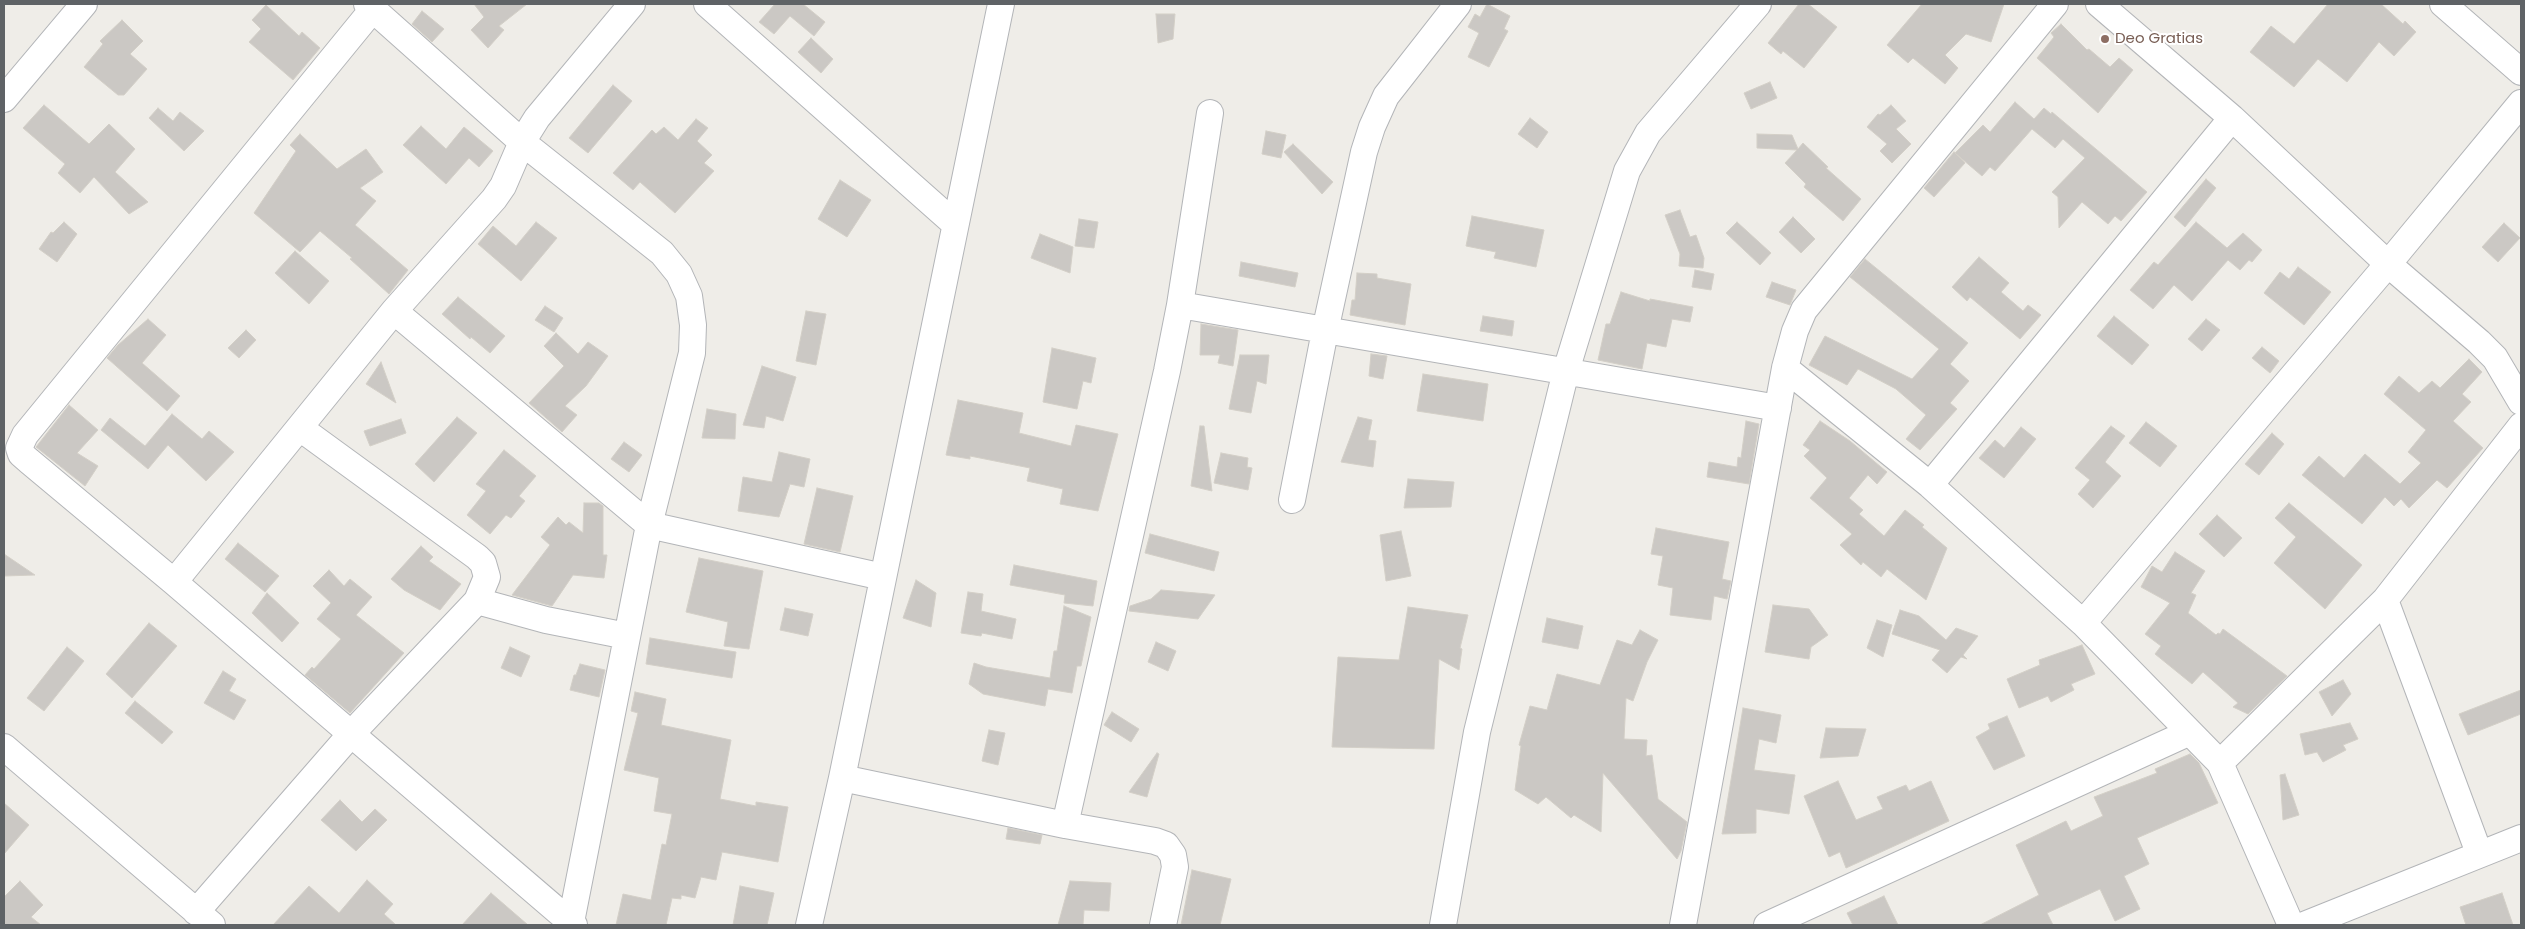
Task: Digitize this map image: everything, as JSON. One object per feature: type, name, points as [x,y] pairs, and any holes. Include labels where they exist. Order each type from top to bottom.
[{"type":"street","points":[[174,582],[394,311],[494,200],[512,168],[522,142],[537,118],[632,4]]},
{"type":"street","points":[[707,4],[955,224]]},
{"type":"street","points":[[809,925],[884,577],[1001,4]]},
{"type":"street","points":[[1292,500],[1326,331],[1372,126],[1386,96],[1458,4]]},
{"type":"street","points":[[1444,925],[1477,732],[1566,371],[1616,203],[1636,152],[1648,133],[1758,4]]},
{"type":"street","points":[[1683,925],[1785,368],[1795,332],[1804,310],[2055,4]]},
{"type":"street","points":[[2099,4],[2232,118],[2388,264],[2495,358],[2521,402]]},
{"type":"street","points":[[2443,4],[2521,72]]},
{"type":"street","points":[[370,6],[522,142],[662,253],[679,274],[690,296],[693,325],[692,353],[649,525],[572,924],[174,582],[29,461],[21,454],[19,448],[31,428],[370,6]]},
{"type":"street","points":[[4,99],[72,8]]},
{"type":"street","points":[[2083,623],[2388,264],[2521,103]]},
{"type":"street","points":[[1065,825],[1180,305],[1210,113]]},
{"type":"street","points":[[1930,485],[2232,118]]},
{"type":"street","points":[[1180,305],[1778,408]]},
{"type":"street","points":[[394,311],[649,525],[884,577]]},
{"type":"street","points":[[1785,368],[1930,485],[2083,623],[2188,733],[2220,763],[2290,925]]},
{"type":"street","points":[[2220,763],[2384,600],[2521,426]]},
{"type":"street","points":[[4,747],[204,919],[351,734],[478,601],[487,577],[483,563],[477,557],[300,428]]},
{"type":"street","points":[[2384,600],[2479,853]]},
{"type":"street","points":[[478,601],[546,620],[627,636]]},
{"type":"street","points":[[1767,925],[2188,733]]},
{"type":"street","points":[[842,778],[1065,825],[1155,841],[1166,846],[1173,855],[1175,867],[1163,925]]},
{"type":"street","points":[[2304,925],[2479,853],[2521,838]]},
{"type":"building","points":[[474,4],[527,4],[499,26],[504,30],[488,48],[471,30],[484,17]]},
{"type":"building","points":[[775,4],[803,4],[825,22],[814,36],[790,16],[774,34],[759,22]]},
{"type":"building","points":[[1487,4],[1510,16],[1504,29],[1508,31],[1489,67],[1468,57],[1479,33],[1468,27],[1475,14],[1480,17]]},
{"type":"building","points":[[1799,4],[1808,4],[1837,27],[1804,68],[1783,51],[1781,54],[1768,43]]},
{"type":"building","points":[[1922,4],[2004,4],[1991,42],[1966,34],[1945,55],[1958,68],[1945,84],[1913,58],[1908,63],[1887,45]]},
{"type":"building","points":[[2328,4],[2381,4],[2403,24],[2405,21],[2416,32],[2394,56],[2379,42],[2347,82],[2318,59],[2294,87],[2250,52],[2271,26],[2294,44]]},
{"type":"building","points":[[266,5],[299,36],[302,32],[320,48],[293,80],[249,42],[261,29],[252,20]]},
{"type":"building","points":[[422,11],[444,29],[432,42],[412,24]]},
{"type":"building","points":[[1156,14],[1175,14],[1173,39],[1158,43]]},
{"type":"building","points":[[122,20],[143,41],[130,54],[147,69],[124,95],[118,95],[84,67],[103,44],[100,41]]},
{"type":"building","points":[[2061,24],[2087,50],[2089,49],[2110,67],[2119,58],[2133,70],[2098,113],[2037,58],[2054,37],[2051,33]]},
{"type":"building","points":[[811,38],[833,59],[821,73],[798,52]]},
{"type":"building","points":[[1770,82],[1777,98],[1751,109],[1744,93]]},
{"type":"building","points":[[613,85],[632,101],[588,153],[569,138]]},
{"type":"building","points":[[2015,102],[2034,119],[2044,108],[2051,114],[2052,112],[2147,192],[2121,221],[2115,216],[2108,224],[2082,202],[2059,228],[2058,197],[2052,192],[2085,158],[2063,139],[2055,148],[2032,129],[1995,171],[1990,167],[1982,176],[1955,153],[1983,125],[1990,132]]},
{"type":"building","points":[[44,105],[89,144],[109,124],[135,149],[115,172],[148,202],[129,214],[94,177],[80,193],[58,173],[65,164],[23,128]]},
{"type":"building","points":[[1891,105],[1906,121],[1896,129],[1911,144],[1892,163],[1880,151],[1887,144],[1867,127],[1878,114],[1880,115]]},
{"type":"building","points":[[158,108],[173,121],[180,112],[204,131],[184,151],[149,118]]},
{"type":"building","points":[[1530,118],[1548,132],[1537,148],[1518,134]]},
{"type":"building","points":[[696,119],[708,128],[697,141],[712,155],[704,163],[714,171],[675,213],[640,182],[633,190],[613,173],[652,130],[656,134],[664,127],[678,140]]},
{"type":"building","points":[[421,126],[446,149],[464,127],[493,151],[479,167],[469,158],[446,184],[403,145]]},
{"type":"building","points":[[1266,131],[1286,135],[1281,158],[1262,154]]},
{"type":"building","points":[[300,134],[337,169],[366,149],[383,172],[360,188],[376,201],[355,225],[408,270],[389,294],[350,259],[352,258],[320,231],[300,252],[254,213],[296,151],[290,145]]},
{"type":"building","points":[[1757,134],[1792,135],[1798,149],[1803,143],[1828,167],[1826,168],[1861,199],[1843,221],[1804,187],[1806,184],[1785,163],[1797,150],[1757,148]]},
{"type":"building","points":[[1293,144],[1333,182],[1322,194],[1284,152]]},
{"type":"building","points":[[1954,152],[1965,163],[1934,197],[1924,188]]},
{"type":"building","points":[[2206,179],[2216,188],[2185,227],[2174,217]]},
{"type":"building","points":[[840,180],[871,200],[847,237],[818,219]]},
{"type":"building","points":[[1680,210],[1690,237],[1696,235],[1704,258],[1703,268],[1679,266],[1680,254],[1665,215]]},
{"type":"building","points":[[1472,216],[1544,230],[1536,267],[1494,258],[1496,252],[1466,246]]},
{"type":"building","points":[[1793,217],[1815,239],[1801,253],[1779,232]]},
{"type":"building","points":[[1079,219],[1098,222],[1094,248],[1075,246]]},
{"type":"building","points":[[64,222],[77,234],[57,262],[39,249],[51,232],[53,233]]},
{"type":"building","points":[[536,222],[557,238],[521,281],[478,244],[493,226],[516,246]]},
{"type":"building","points":[[1737,222],[1771,253],[1760,265],[1726,233]]},
{"type":"building","points":[[2196,222],[2227,248],[2243,233],[2262,250],[2252,262],[2249,260],[2240,270],[2228,260],[2192,301],[2174,285],[2153,309],[2130,290],[2154,262],[2158,265]]},
{"type":"building","points":[[2504,223],[2520,238],[2498,262],[2482,247]]},
{"type":"building","points":[[1040,234],[1073,247],[1070,273],[1031,258]]},
{"type":"building","points":[[295,251],[329,281],[309,304],[275,273]]},
{"type":"building","points":[[1979,257],[2009,283],[2001,292],[2023,311],[2028,305],[2041,315],[2020,339],[1970,297],[1967,301],[1952,287]]},
{"type":"building","points":[[1865,259],[1968,343],[1950,364],[1969,381],[1950,403],[1957,409],[1920,450],[1906,439],[1926,415],[1896,389],[1858,369],[1847,385],[1809,365],[1825,336],[1912,379],[1939,349],[1850,277]]},
{"type":"building","points":[[1241,262],[1298,273],[1295,287],[1239,276]]},
{"type":"building","points":[[2298,267],[2331,292],[2304,325],[2264,293],[2280,272],[2289,279]]},
{"type":"building","points":[[1695,270],[1714,274],[1711,290],[1692,287]]},
{"type":"building","points":[[1357,273],[1377,274],[1377,278],[1411,284],[1405,325],[1350,315],[1352,300],[1355,300]]},
{"type":"building","points":[[1772,282],[1796,290],[1790,305],[1766,297]]},
{"type":"building","points":[[1621,292],[1650,301],[1650,299],[1693,307],[1690,322],[1672,319],[1666,347],[1647,343],[1642,369],[1598,360],[1606,324],[1610,324]]},
{"type":"building","points":[[458,297],[505,336],[490,353],[471,337],[470,339],[442,314]]},
{"type":"building","points":[[545,306],[563,318],[554,332],[535,320]]},
{"type":"building","points":[[806,311],[826,314],[816,365],[796,361]]},
{"type":"building","points":[[1483,316],[1514,321],[1512,336],[1480,331]]},
{"type":"building","points":[[2114,316],[2149,345],[2132,365],[2097,336]]},
{"type":"building","points":[[148,319],[166,335],[142,363],[180,396],[167,411],[107,358],[118,345]]},
{"type":"building","points":[[2206,319],[2220,330],[2202,351],[2188,339]]},
{"type":"building","points":[[1201,324],[1238,330],[1233,366],[1218,363],[1220,355],[1200,355]]},
{"type":"building","points":[[246,330],[256,340],[239,358],[228,348]]},
{"type":"building","points":[[556,333],[578,354],[588,342],[608,356],[586,386],[565,406],[577,415],[562,432],[529,403],[564,366],[544,346]]},
{"type":"building","points":[[2262,347],[2279,361],[2270,373],[2252,358]]},
{"type":"building","points":[[1052,348],[1096,358],[1091,383],[1083,381],[1077,409],[1043,402]]},
{"type":"building","points":[[1371,354],[1387,356],[1383,379],[1369,376]]},
{"type":"building","points":[[1240,355],[1269,355],[1266,384],[1257,381],[1251,413],[1229,409]]},
{"type":"building","points":[[2469,359],[2482,372],[2462,394],[2471,402],[2453,421],[2483,448],[2447,488],[2437,480],[2409,508],[2401,499],[2394,506],[2385,497],[2362,524],[2302,475],[2319,456],[2344,478],[2365,454],[2400,484],[2421,463],[2408,452],[2426,430],[2384,394],[2399,376],[2419,393],[2432,381],[2440,388]]},
{"type":"building","points":[[381,362],[396,403],[366,384]]},
{"type":"building","points":[[762,366],[796,377],[783,421],[766,416],[764,428],[743,425]]},
{"type":"building","points":[[1423,374],[1488,384],[1483,421],[1417,411]]},
{"type":"building","points":[[958,400],[1023,413],[1019,433],[1071,446],[1076,425],[1118,434],[1098,511],[1060,504],[1063,489],[1027,481],[1030,468],[970,456],[970,459],[946,455]]},
{"type":"building","points":[[69,405],[98,430],[77,453],[98,466],[85,486],[36,447]]},
{"type":"building","points":[[707,409],[736,414],[735,439],[702,438]]},
{"type":"building","points":[[172,414],[202,439],[209,431],[234,452],[206,481],[168,445],[148,469],[101,430],[110,418],[145,446]]},
{"type":"building","points":[[457,417],[477,433],[434,482],[415,464]]},
{"type":"building","points":[[1358,417],[1372,420],[1368,440],[1376,441],[1373,467],[1341,462]]},
{"type":"building","points":[[401,419],[406,433],[370,446],[364,431]]},
{"type":"building","points":[[1746,421],[1759,424],[1749,484],[1707,477],[1709,462],[1737,467],[1738,457],[1741,458]]},
{"type":"building","points":[[1820,421],[1850,441],[1887,472],[1877,484],[1868,475],[1849,498],[1863,510],[1859,514],[1884,536],[1905,510],[1924,525],[1922,527],[1947,548],[1926,600],[1887,569],[1881,577],[1863,562],[1861,565],[1840,545],[1852,534],[1810,498],[1827,478],[1804,456],[1810,450],[1803,445]]},
{"type":"building","points":[[2146,422],[2177,446],[2160,467],[2129,443]]},
{"type":"building","points":[[1200,426],[1204,426],[1212,491],[1191,486]]},
{"type":"building","points":[[2111,426],[2125,436],[2105,462],[2121,476],[2093,508],[2078,494],[2090,480],[2075,468]]},
{"type":"building","points":[[2021,427],[2036,439],[2004,478],[1979,458],[1995,440],[2004,448]]},
{"type":"building","points":[[2272,433],[2284,444],[2259,475],[2245,464]]},
{"type":"building","points":[[624,442],[642,455],[629,472],[611,459]]},
{"type":"building","points":[[504,450],[536,476],[519,496],[525,501],[511,518],[506,515],[490,534],[467,515],[486,491],[476,484]]},
{"type":"building","points":[[779,452],[810,459],[804,487],[790,484],[779,517],[738,511],[743,477],[772,482]]},
{"type":"building","points":[[1221,453],[1248,458],[1247,467],[1252,468],[1248,490],[1214,483]]},
{"type":"building","points":[[1408,479],[1454,482],[1451,507],[1404,508]]},
{"type":"building","points":[[817,488],[853,496],[840,552],[804,544]]},
{"type":"building","points":[[584,503],[599,503],[603,506],[603,555],[607,555],[604,578],[573,575],[552,606],[512,595],[550,545],[541,537],[558,517],[566,525],[569,522],[583,533]]},
{"type":"building","points":[[2289,503],[2362,565],[2325,609],[2274,563],[2296,537],[2275,518]]},
{"type":"building","points":[[2217,515],[2242,538],[2224,557],[2199,534]]},
{"type":"building","points":[[1656,528],[1729,542],[1722,579],[1731,581],[1727,599],[1714,596],[1711,620],[1670,615],[1673,588],[1658,585],[1663,556],[1651,554]]},
{"type":"building","points":[[1401,531],[1411,576],[1386,581],[1380,535]]},
{"type":"building","points":[[1150,534],[1219,552],[1214,571],[1145,553]]},
{"type":"building","points":[[238,543],[279,576],[265,592],[225,559]]},
{"type":"building","points":[[421,546],[433,557],[429,561],[461,584],[440,610],[404,590],[391,579]]},
{"type":"building","points":[[2175,552],[2205,571],[2191,593],[2196,595],[2188,613],[2216,635],[2220,634],[2223,629],[2287,676],[2248,714],[2233,707],[2238,703],[2203,672],[2192,684],[2155,654],[2161,646],[2145,634],[2170,603],[2141,587],[2152,566],[2162,572]]},
{"type":"building","points":[[4,554],[35,575],[4,576]]},
{"type":"building","points":[[699,558],[763,571],[749,649],[724,646],[728,622],[686,612]]},
{"type":"building","points":[[1014,565],[1097,581],[1093,606],[1064,603],[1065,595],[1010,585]]},
{"type":"building","points":[[329,570],[344,586],[350,579],[372,597],[356,615],[404,653],[350,713],[305,675],[312,667],[314,669],[341,639],[317,619],[331,603],[313,586]]},
{"type":"building","points":[[916,580],[936,593],[931,627],[903,618]]},
{"type":"building","points":[[1161,590],[1215,595],[1198,619],[1129,611],[1130,606],[1151,599]]},
{"type":"building","points":[[968,592],[983,594],[981,611],[1016,619],[1012,639],[982,633],[981,636],[961,633]]},
{"type":"building","points":[[267,593],[299,623],[282,642],[252,613]]},
{"type":"building","points":[[1773,605],[1809,609],[1828,635],[1811,647],[1809,659],[1765,652]]},
{"type":"building","points":[[1064,606],[1091,617],[1081,666],[1077,666],[1072,693],[1048,689],[1045,706],[983,694],[969,684],[974,663],[986,667],[1050,678],[1054,651],[1057,651]]},
{"type":"building","points":[[1408,607],[1468,615],[1460,648],[1462,649],[1459,670],[1439,659],[1434,749],[1332,747],[1338,657],[1399,660]]},
{"type":"building","points":[[785,608],[813,614],[808,636],[780,630]]},
{"type":"building","points":[[1900,610],[1919,616],[1946,640],[1956,628],[1978,636],[1963,655],[1967,659],[1961,657],[1947,673],[1932,660],[1940,650],[1892,634]]},
{"type":"building","points":[[1547,618],[1583,626],[1578,649],[1542,642]]},
{"type":"building","points":[[1877,620],[1892,625],[1883,657],[1867,648]]},
{"type":"building","points":[[149,623],[177,646],[132,698],[106,674]]},
{"type":"building","points":[[1640,630],[1658,640],[1647,662],[1633,701],[1626,698],[1624,739],[1647,740],[1646,756],[1652,755],[1658,799],[1687,822],[1681,851],[1677,859],[1603,773],[1601,832],[1574,815],[1571,818],[1546,797],[1538,804],[1515,790],[1521,746],[1519,745],[1530,706],[1547,710],[1557,674],[1600,685],[1617,640],[1632,645]]},
{"type":"building","points":[[650,638],[736,652],[732,678],[646,664]]},
{"type":"building","points":[[1156,642],[1176,651],[1168,671],[1148,662]]},
{"type":"building","points":[[2082,645],[2095,674],[2071,684],[2074,690],[2051,702],[2048,696],[2019,708],[2007,679],[2040,665],[2039,660]]},
{"type":"building","points":[[67,647],[84,661],[44,711],[27,698]]},
{"type":"building","points":[[510,647],[530,656],[521,677],[501,668]]},
{"type":"building","points":[[580,664],[605,670],[599,697],[570,690],[574,675],[576,675]]},
{"type":"building","points":[[223,671],[236,679],[229,691],[246,700],[234,720],[204,703]]},
{"type":"building","points":[[2343,680],[2351,694],[2332,716],[2319,692]]},
{"type":"building","points":[[2521,690],[2521,714],[2468,735],[2459,714]]},
{"type":"building","points":[[635,692],[666,699],[661,725],[731,740],[720,799],[756,806],[756,802],[788,807],[778,862],[722,852],[716,880],[701,877],[695,898],[681,895],[681,899],[672,898],[666,925],[616,925],[623,894],[651,900],[662,844],[666,845],[672,814],[654,811],[659,778],[624,770],[638,713],[631,711]]},
{"type":"building","points":[[135,701],[173,732],[162,744],[125,713]]},
{"type":"building","points":[[1743,708],[1781,715],[1776,743],[1759,739],[1754,770],[1795,775],[1789,814],[1756,809],[1756,833],[1722,834]]},
{"type":"building","points":[[1112,712],[1139,729],[1131,742],[1104,725]]},
{"type":"building","points":[[2007,716],[2025,756],[1994,770],[1976,737],[1990,729],[1988,724]]},
{"type":"building","points":[[2350,723],[2358,739],[2343,745],[2346,750],[2323,762],[2317,752],[2305,755],[2300,734]]},
{"type":"building","points":[[1826,728],[1866,729],[1858,756],[1820,758]]},
{"type":"building","points":[[989,730],[1005,733],[998,765],[982,761]]},
{"type":"building","points":[[1157,753],[1159,754],[1147,797],[1129,792]]},
{"type":"building","points":[[2190,754],[2199,763],[2218,803],[2137,838],[2149,864],[2124,876],[2140,909],[2115,921],[2100,889],[2047,913],[2053,925],[1980,925],[2039,895],[2016,845],[2066,821],[2071,831],[2103,816],[2094,797],[2157,773],[2155,769]]},
{"type":"building","points":[[2285,774],[2299,815],[2283,820],[2280,775]]},
{"type":"building","points":[[1838,781],[1856,820],[1883,809],[1877,797],[1906,785],[1909,791],[1931,781],[1949,821],[1846,868],[1840,852],[1829,857],[1804,796]]},
{"type":"building","points":[[340,800],[362,822],[375,809],[387,820],[356,851],[321,820]]},
{"type":"building","points":[[4,803],[29,825],[4,854]]},
{"type":"building","points":[[1008,828],[1042,835],[1040,844],[1006,839]]},
{"type":"building","points":[[1192,870],[1231,879],[1220,925],[1181,925]]},
{"type":"building","points":[[367,880],[393,904],[384,914],[396,925],[273,925],[309,886],[339,913]]},
{"type":"building","points":[[20,881],[43,905],[31,917],[41,925],[4,925],[4,897]]},
{"type":"building","points":[[1070,881],[1111,883],[1109,911],[1084,910],[1083,925],[1058,925]]},
{"type":"building","points":[[740,886],[774,893],[767,925],[733,925]]},
{"type":"building","points":[[491,893],[528,925],[462,925]]},
{"type":"building","points":[[2502,893],[2513,925],[2466,925],[2460,907]]},
{"type":"building","points":[[1884,896],[1898,925],[1853,925],[1847,913]]},
{"type":"place","name":"Deo Gratias","points":[[2105,39]]}]
